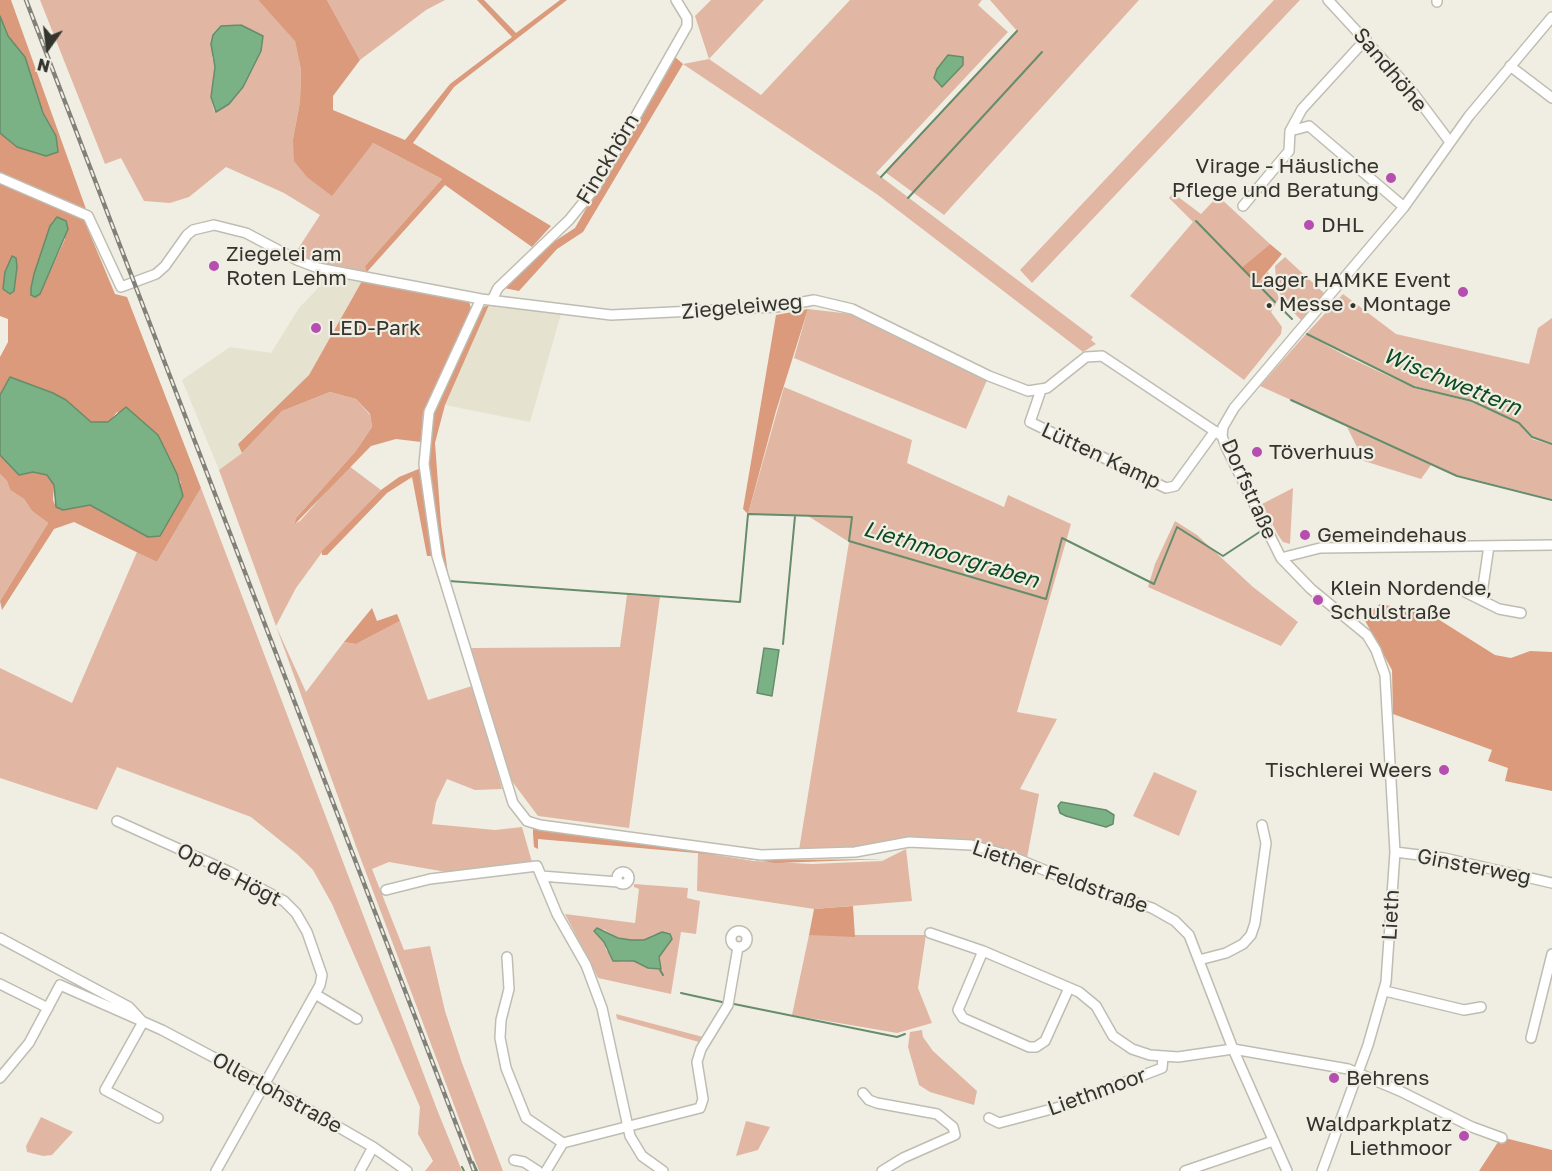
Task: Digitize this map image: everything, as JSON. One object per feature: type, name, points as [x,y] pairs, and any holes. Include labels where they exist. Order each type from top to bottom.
[{"type":"street","name":"Finckhörn","points":[[492,300],[498,288],[569,220],[595,188],[687,26],[687,18],[675,0]]},
{"type":"street","name":"Sandhöhe","points":[[1328,0],[1411,90],[1450,142]]},
{"type":"street","name":"Dorfstraße","points":[[1376,650],[1353,621],[1311,589],[1281,558],[1219,434],[1234,408],[1404,207],[1450,142],[1552,17]]},
{"type":"street","points":[[1243,206],[1289,151],[1290,131],[1302,110],[1366,39]]},
{"type":"street","points":[[1510,66],[1552,98]]},
{"type":"street","points":[[1290,131],[1309,126],[1404,207]]},
{"type":"street","name":"Ziegeleiweg","points":[[0,178],[88,216],[118,284],[124,287],[156,274],[186,235],[193,230],[214,225],[246,233],[297,260],[318,268],[481,299],[611,315],[776,307],[814,300],[852,309],[1014,388],[1028,391],[1041,390]]},
{"type":"street","name":"Liether Feldstraße","points":[[481,299],[429,412],[424,443],[424,464],[437,556],[513,803],[527,821],[540,825],[761,855],[855,852],[909,842],[971,844],[1008,855],[1078,884],[1161,912],[1189,935],[1233,1049],[1287,1171]]},
{"type":"street","points":[[1041,390],[1058,381],[1086,357],[1102,356],[1219,434]]},
{"type":"street","name":"Lütten Kamp","points":[[1041,390],[1030,422],[1166,488],[1174,486],[1219,434]]},
{"type":"street","points":[[1281,558],[1320,548],[1552,545]]},
{"type":"street","points":[[1481,600],[1489,546]]},
{"type":"street","points":[[1465,592],[1499,609],[1521,613]]},
{"type":"street","name":"Lieth","points":[[1322,1171],[1385,991],[1395,852],[1385,675],[1376,650]]},
{"type":"street","name":"Op de Högt","points":[[117,821],[230,872],[284,901],[296,913],[315,951],[322,975],[315,994],[216,1171]]},
{"type":"street","points":[[1199,960],[1226,953],[1243,944],[1251,935],[1255,923],[1266,843],[1262,825]]},
{"type":"street","name":"Ginsterweg","points":[[1395,852],[1444,858],[1552,883]]},
{"type":"street","points":[[386,890],[430,879],[537,866],[557,914],[586,965],[602,1008],[627,1127],[642,1156],[663,1171]]},
{"type":"street","points":[[541,876],[618,882]]},
{"type":"street","points":[[930,933],[983,951],[1090,999],[1107,1028],[1120,1042],[1132,1049],[1163,1057]]},
{"type":"street","name":"Ollerlohstraße","points":[[0,938],[129,1007],[143,1022]]},
{"type":"street","points":[[546,1171],[563,1143],[700,1108],[703,1099],[697,1062],[701,1049],[728,1005],[738,947]]},
{"type":"street","points":[[983,951],[958,1011],[963,1018],[1029,1047],[1036,1047],[1045,1041],[1068,988]]},
{"type":"street","points":[[1530,1038],[1552,954]]},
{"type":"street","points":[[507,957],[509,988],[501,1020],[500,1038],[506,1068],[526,1118],[563,1143]]},
{"type":"street","points":[[0,984],[48,1008],[29,1043],[0,1078]]},
{"type":"street","name":"Ollerlohstraße","points":[[48,1008],[60,985],[143,1022],[264,1084],[374,1147],[407,1171]]},
{"type":"street","points":[[1385,991],[1464,1010],[1481,1007]]},
{"type":"street","points":[[315,994],[357,1019]]},
{"type":"street","points":[[143,1022],[105,1090],[158,1118]]},
{"type":"street","name":"Liethmoor","points":[[989,1118],[999,1123],[1063,1106],[1162,1068],[1163,1057],[1197,1056],[1233,1049],[1358,1072],[1472,1127],[1502,1138]]},
{"type":"street","points":[[863,1093],[877,1103],[937,1114],[953,1127],[955,1135],[903,1158],[882,1171]]},
{"type":"street","points":[[1185,1171],[1273,1141]]},
{"type":"street","points":[[360,1171],[374,1147]]},
{"type":"street","points":[[514,1160],[524,1162],[538,1171]]},
{"type":"shaded area","points":[[0,0],[11,0],[86,209],[0,172],[0,133],[17,147],[46,156],[56,136],[43,113],[25,57],[8,36],[0,16]]},
{"type":"shaded area","points":[[40,0],[258,0],[295,40],[301,70],[300,102],[293,139],[367,148],[373,143],[442,179],[365,266],[366,273],[313,262],[294,255],[320,215],[284,193],[226,167],[189,197],[170,203],[144,201],[121,158],[105,164]],"holes":[[[241,25],[262,36],[261,51],[243,87],[229,104],[214,111],[211,98],[215,67],[212,57]]]},
{"type":"shaded area","points":[[258,0],[327,0],[360,60],[333,96],[333,110],[405,140],[450,84],[512,37],[477,0],[484,0],[516,33],[560,0],[567,0],[454,87],[413,143],[551,226],[532,247],[445,185],[366,273],[365,266],[442,179],[373,143],[332,196],[307,177],[294,161],[293,139],[300,102],[301,70],[295,41]]},
{"type":"shaded area","points":[[327,0],[445,0],[426,10],[360,60]]},
{"type":"shaded area","points":[[711,0],[764,0],[709,59],[695,16]]},
{"type":"shaded area","points":[[850,0],[982,0],[978,5],[1008,32],[876,173],[1093,337],[1091,340],[1096,344],[1083,352],[878,195],[683,64],[709,59],[761,95]]},
{"type":"shaded area","points":[[990,0],[1139,0],[944,215],[885,172],[1017,31]]},
{"type":"shaded area","points":[[1274,0],[1300,0],[1032,283],[1020,270]]},
{"type":"shaded area","points":[[0,16],[8,36],[25,57],[43,113],[56,136],[58,152],[46,156],[17,147],[0,133]]},
{"type":"shaded area","points":[[241,25],[263,36],[261,51],[243,87],[229,104],[216,112],[211,97],[215,67],[211,44],[213,35],[221,26]]},
{"type":"shaded area","points":[[948,55],[963,57],[963,65],[942,87],[934,78],[937,69]]},
{"type":"shaded area","points":[[674,56],[683,64],[583,232],[557,249],[519,291],[504,288],[552,243],[575,228]]},
{"type":"shaded area","points":[[0,183],[84,220],[115,294],[127,297],[201,488],[157,562],[74,522],[54,529],[2,610],[0,601],[48,523],[32,511],[24,499],[10,490],[7,481],[0,474],[0,455],[33,472],[47,475],[54,485],[53,500],[56,507],[63,510],[90,505],[114,517],[181,483],[158,435],[117,412],[109,422],[91,422],[37,388],[10,378],[0,395],[0,357],[8,342],[8,319],[0,316]],"holes":[[[53,220],[65,239],[40,294]]]},
{"type":"shaded area","points":[[1173,193],[1201,214],[1218,196],[1270,244],[1241,268],[1257,284],[1268,272],[1279,298],[1271,312],[1282,327],[1281,334],[1244,380],[1130,296],[1193,222],[1169,198]]},
{"type":"shaded area","points":[[57,217],[66,221],[68,229],[40,294],[35,297],[31,295],[34,274],[50,226]]},
{"type":"shaded area","points":[[1270,244],[1282,254],[1257,284],[1241,268]]},
{"type":"shaded area","points":[[12,256],[16,258],[17,267],[14,291],[10,294],[3,289],[5,272]]},
{"type":"shaded area","points":[[1285,257],[1324,293],[1301,320],[1282,301],[1276,281],[1275,266]]},
{"type":"shaded area","points":[[314,270],[362,281],[309,375],[238,443],[242,453],[219,470],[182,380],[230,347],[271,353],[299,308],[318,288]]},
{"type":"shaded area","points":[[362,281],[469,301],[472,312],[423,413],[421,442],[396,439],[371,446],[294,525],[296,518],[355,452],[372,427],[370,414],[356,399],[330,392],[282,411],[242,453],[238,444],[309,375]]},
{"type":"shaded area","points":[[1343,294],[1396,334],[1529,364],[1538,328],[1552,318],[1552,443],[1533,437],[1520,423],[1472,401],[1414,386],[1307,333]]},
{"type":"shaded area","points":[[489,304],[561,314],[530,422],[445,405]]},
{"type":"shaded area","points":[[489,305],[445,405],[435,443],[441,524],[449,581],[431,524],[428,467],[432,416],[481,308]]},
{"type":"shaded area","points":[[808,309],[851,314],[987,380],[966,429],[794,358]]},
{"type":"shaded area","points":[[808,309],[776,411],[748,514],[743,509],[776,315]]},
{"type":"shaded area","points":[[1306,334],[1414,388],[1472,402],[1519,424],[1532,439],[1552,445],[1552,499],[1457,475],[1260,386]]},
{"type":"shaded area","points":[[10,377],[66,400],[91,422],[108,422],[126,407],[158,435],[177,474],[183,496],[160,536],[148,537],[90,505],[63,510],[56,507],[54,485],[47,475],[33,472],[19,475],[0,455],[0,395]]},
{"type":"shaded area","points":[[784,387],[912,440],[907,463],[1004,507],[1008,495],[1071,524],[1017,712],[1057,719],[1020,789],[1039,794],[1027,858],[977,842],[942,838],[911,838],[846,848],[799,850],[849,542],[808,516],[748,514]]},
{"type":"shaded area","points":[[330,392],[356,399],[370,415],[372,427],[355,452],[296,518],[294,524],[300,521],[349,466],[381,490],[323,551],[296,588],[276,626],[219,470],[242,453],[282,411]]},
{"type":"shaded area","points":[[1347,427],[1431,465],[1421,479],[1364,461]]},
{"type":"shaded area","points":[[421,468],[433,556],[427,556],[412,477],[387,493],[327,555],[322,555],[322,551],[381,490],[399,477]]},
{"type":"shaded area","points":[[0,474],[7,481],[10,490],[24,499],[32,511],[48,523],[0,601]]},
{"type":"shaded area","points":[[201,488],[462,1171],[425,1171],[433,1161],[418,1134],[420,1107],[332,904],[313,870],[297,854],[251,817],[117,767],[97,810],[0,778],[0,668],[72,703],[137,552],[157,562]]},
{"type":"shaded area","points":[[1293,488],[1290,544],[1283,542],[1278,535],[1262,504]]},
{"type":"shaded area","points":[[1175,521],[1197,535],[1253,587],[1298,622],[1281,646],[1148,587],[1155,564]]},
{"type":"shaded area","points":[[627,595],[660,597],[629,828],[538,816],[511,780],[470,648],[620,647]]},
{"type":"shaded area","points":[[1380,604],[1430,614],[1495,655],[1511,658],[1530,651],[1552,652],[1552,791],[1505,781],[1508,768],[1488,761],[1492,750],[1393,714],[1392,670],[1363,617]]},
{"type":"shaded area","points":[[372,608],[377,621],[397,614],[400,621],[356,644],[344,642]]},
{"type":"shaded area","points":[[400,621],[428,700],[475,685],[502,789],[475,790],[447,779],[436,802],[432,824],[495,830],[522,827],[532,862],[452,873],[389,862],[372,869],[404,950],[430,946],[445,1011],[503,1171],[479,1171],[357,849],[276,626],[306,692],[344,642],[356,644]]},
{"type":"shaded area","points":[[764,648],[779,650],[772,696],[757,693]]},
{"type":"shaded area","points":[[1154,772],[1197,791],[1179,836],[1133,816]]},
{"type":"shaded area","points":[[1061,802],[1106,810],[1114,815],[1113,824],[1106,827],[1066,816],[1060,813],[1058,806]]},
{"type":"shaded area","points":[[540,827],[611,839],[731,854],[730,856],[538,839],[538,849],[534,847],[533,829]]},
{"type":"shaded area","points":[[906,849],[912,901],[814,909],[697,891],[698,852],[754,861],[812,864],[882,861]]},
{"type":"shaded area","points":[[741,854],[784,860],[886,859],[776,863],[740,858]]},
{"type":"shaded area","points":[[634,884],[688,888],[687,898],[700,901],[696,934],[681,932],[671,994],[598,978],[565,914],[635,923],[639,889],[634,887]],"holes":[[[603,929],[618,938],[644,940],[655,934],[664,947],[659,957],[661,969],[648,968],[634,961],[620,962],[606,950]]]},
{"type":"shaded area","points":[[853,906],[855,937],[809,935],[814,909]]},
{"type":"shaded area","points":[[597,928],[618,938],[631,940],[644,940],[662,932],[670,934],[672,939],[659,957],[661,969],[648,968],[634,961],[613,961],[604,942],[594,931]]},
{"type":"shaded area","points":[[809,935],[926,935],[918,988],[932,1023],[897,1033],[792,1015]]},
{"type":"shaded area","points":[[616,1014],[703,1037],[699,1042],[617,1019]]},
{"type":"shaded area","points":[[922,1030],[923,1037],[933,1051],[977,1091],[974,1105],[930,1092],[919,1085],[908,1047],[910,1032]]},
{"type":"shaded area","points":[[41,1117],[73,1132],[52,1155],[43,1156],[27,1152],[26,1146]]},
{"type":"shaded area","points":[[746,1121],[770,1127],[758,1150],[736,1156]]},
{"type":"shaded area","points":[[1505,1138],[1552,1150],[1552,1171],[1479,1171],[1498,1142]]},
{"type":"waterway","points":[[881,177],[1017,31]]},
{"type":"waterway","points":[[908,198],[1042,52]]},
{"type":"waterway","name":"Wischwettern","points":[[1196,221],[1275,302]]},
{"type":"waterway","name":"Wischwettern","points":[[1280,307],[1292,319]]},
{"type":"waterway","name":"Wischwettern","points":[[1307,334],[1414,387],[1472,401],[1519,423],[1532,437],[1552,444]]},
{"type":"waterway","name":"Liethmoorgraben","points":[[1291,400],[1457,476],[1552,500]]},
{"type":"waterway","name":"Liethmoorgraben","points":[[449,581],[740,602],[748,514],[852,517],[849,541],[1046,599],[1062,538],[1154,584],[1177,527],[1223,556],[1261,531]]},
{"type":"waterway","points":[[783,644],[795,516]]},
{"type":"waterway","points":[[660,970],[663,975]]},
{"type":"waterway","points":[[681,993],[722,1002]]},
{"type":"waterway","points":[[734,1004],[897,1037],[905,1034]]},
{"type":"waterway","points":[[473,1162],[477,1171]]},
{"type":"waterway","points":[[462,1167],[464,1171]]},
{"type":"railway","points":[[26,0],[474,1171]]},
{"type":"place","name":"Virage - Häusliche Pflege und Beratung","points":[[1391,178]]},
{"type":"place","name":"DHL","points":[[1309,225]]},
{"type":"place","name":"Ziegelei am Roten Lehm","points":[[214,266]]},
{"type":"place","name":"Lager HAMKE Event • Messe • Montage","points":[[1463,292]]},
{"type":"place","name":"LED-Park","points":[[316,328]]},
{"type":"place","name":"Töverhuus","points":[[1257,452]]},
{"type":"place","name":"Gemeindehaus","points":[[1305,535]]},
{"type":"place","name":"Klein Nordende, Schulstraße","points":[[1318,600]]},
{"type":"place","name":"Tischlerei Weers","points":[[1444,770]]},
{"type":"place","name":"Behrens","points":[[1334,1078]]},
{"type":"place","name":"Waldparkplatz Liethmoor","points":[[1464,1136]]}]
